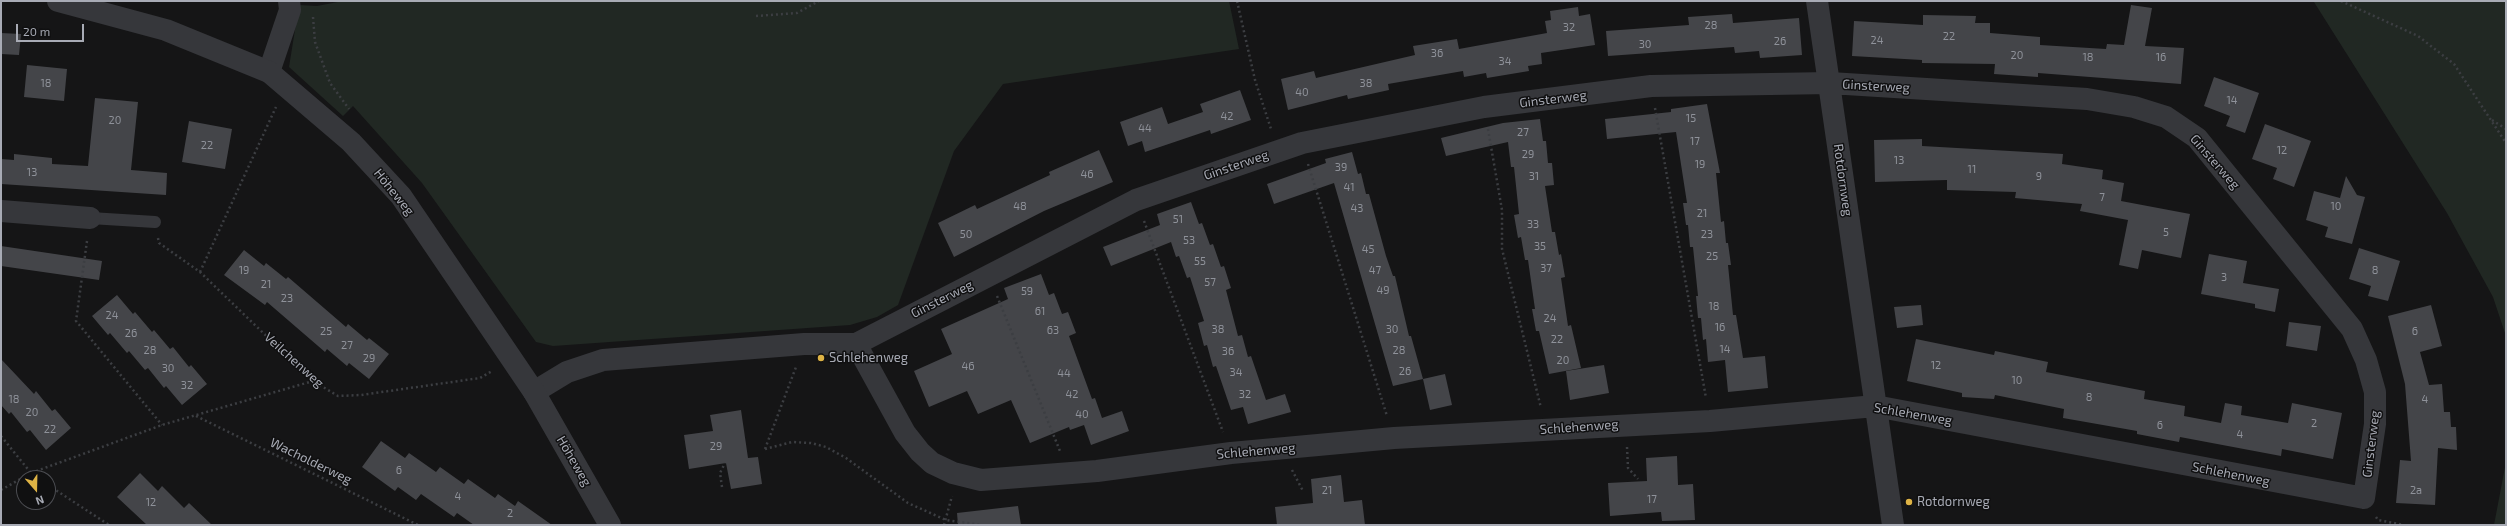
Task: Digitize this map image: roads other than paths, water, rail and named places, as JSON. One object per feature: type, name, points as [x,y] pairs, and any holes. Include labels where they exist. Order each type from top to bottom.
[{"type":"street","name":"Höheweg","points":[[58,1],[166,30],[269,72],[351,142],[401,196],[534,392],[610,525]]},
{"type":"street","name":"Rotdornweg","points":[[1817,1],[1893,525]]},
{"type":"street","points":[[269,72],[289,6]]},
{"type":"street","name":"Ginsterweg","points":[[534,392],[567,372],[603,360],[804,344],[856,344],[1136,200],[1302,143],[1484,108],[1651,86],[1830,84],[2087,99],[2134,107],[2166,117],[2197,138],[2352,328],[2366,360],[2375,392],[2375,424],[2364,498]]},
{"type":"street","points":[[1,211],[90,218]]},
{"type":"street","name":"Schlehenweg","points":[[856,344],[905,433],[920,452],[932,463],[953,473],[981,480],[1068,472],[1097,471],[1231,453],[1394,438],[1710,420],[1875,406],[2364,498]]},
{"type":"lane","points":[[90,218],[155,222]]},
{"type":"place","name":"Schlehenweg","points":[[821,358]]},
{"type":"place","name":"Rotdornweg","points":[[1909,502]]}]
